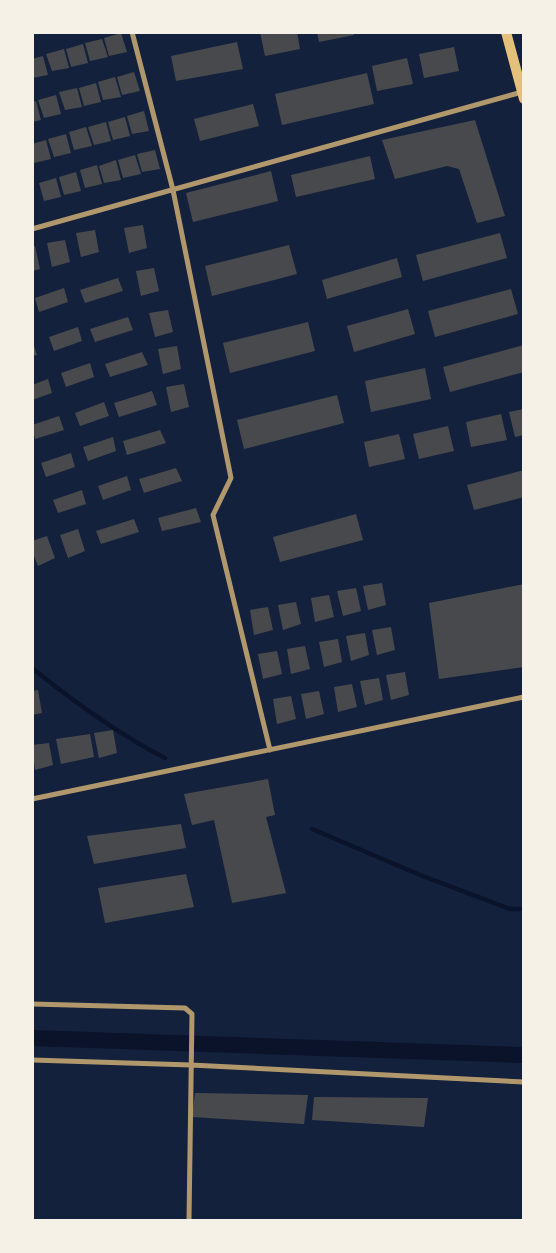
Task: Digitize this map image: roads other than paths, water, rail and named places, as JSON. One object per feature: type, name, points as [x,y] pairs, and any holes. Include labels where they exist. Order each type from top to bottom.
[{"type":"main road","points":[[506,32],[523,96]]},
{"type":"street","points":[[132,32],[173,190],[231,478],[213,515],[270,750]]},
{"type":"street","points":[[32,229],[523,96]]},
{"type":"street","points":[[32,799],[524,697]]},
{"type":"street","points":[[32,1004],[185,1008],[192,1014],[189,1220]]},
{"type":"street","points":[[32,1060],[191,1065],[524,1082]]},
{"type":"waterway","points":[[32,668],[96,716],[165,758]]},
{"type":"waterway","points":[[312,829],[420,875],[510,909],[524,909]]},
{"type":"waterway","points":[[32,1038],[524,1055]]}]
